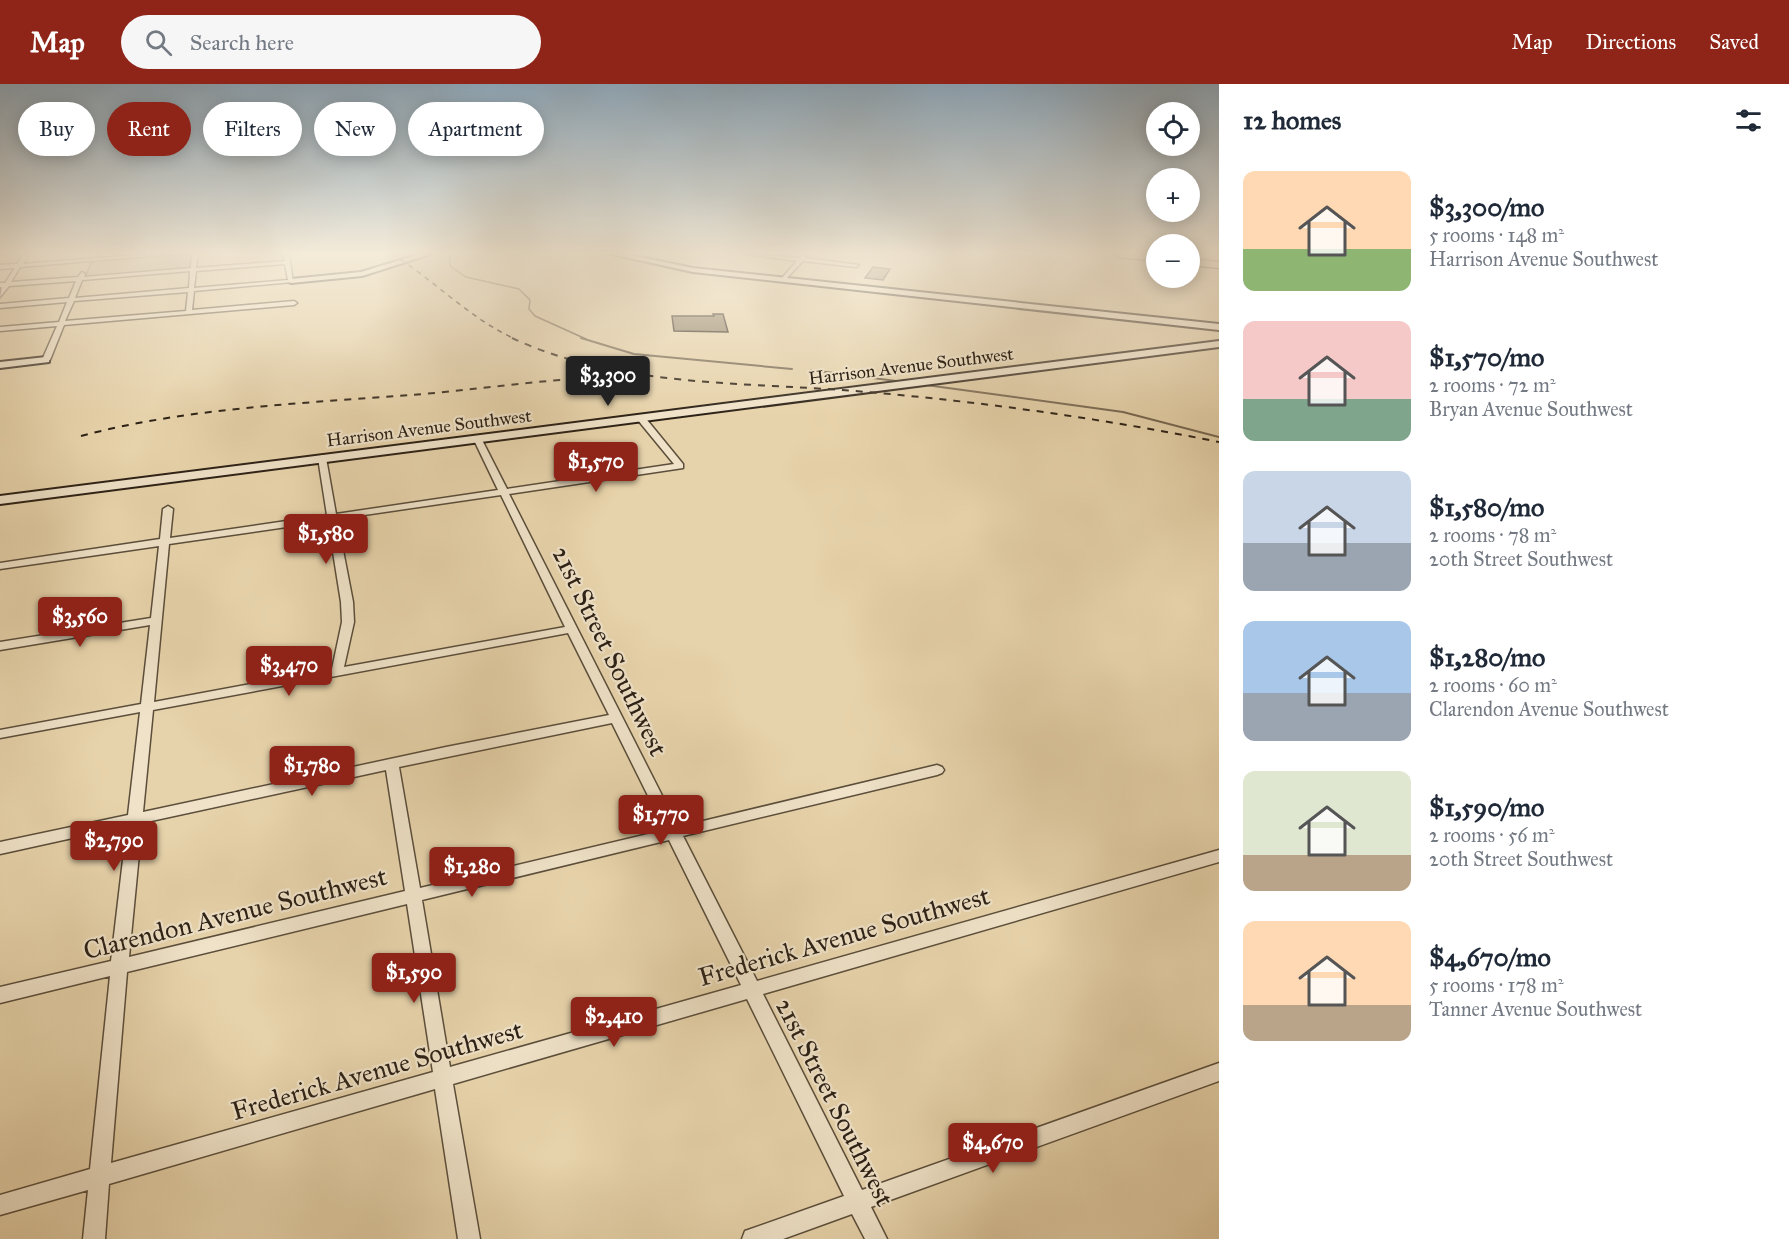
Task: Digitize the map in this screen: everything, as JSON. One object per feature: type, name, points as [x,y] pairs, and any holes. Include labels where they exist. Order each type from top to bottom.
[{"type":"street","points":[[0,365],[46,360],[68,308]]},
{"type":"street","points":[[189,308],[189,312]]},
{"type":"street","points":[[0,329],[237,308]]},
{"type":"street","points":[[1046,308],[1219,327]]},
{"type":"street","name":"Harrison Avenue Southwest","points":[[0,500],[1219,344]]},
{"type":"street","points":[[0,566],[680,466],[640,417]]},
{"type":"street","name":"21st Street Southwest","points":[[477,438],[876,1239]]},
{"type":"street","points":[[322,458],[347,602],[348,622],[337,673]]},
{"type":"street","points":[[94,1239],[168,509]]},
{"type":"street","points":[[0,646],[156,621]]},
{"type":"street","points":[[0,734],[573,629]]},
{"type":"street","points":[[0,848],[617,718]]},
{"type":"street","points":[[392,764],[469,1239]]},
{"type":"street","name":"Clarendon Avenue Southwest","points":[[0,995],[937,770]]},
{"type":"street","name":"Frederick Avenue Southwest","points":[[0,1205],[1219,856]]},
{"type":"street","points":[[753,1239],[1219,1072]]},
{"type":"building","points":[[713,314],[723,314],[728,332],[674,331],[672,316],[714,316]]},
{"type":"waterway","points":[[529,308],[535,316],[586,339]]},
{"type":"waterway","points":[[581,338],[634,354],[792,369]]},
{"type":"waterway","points":[[811,370],[896,381]]},
{"type":"waterway","points":[[926,385],[1123,412],[1219,437]]},
{"type":"railway","points":[[464,308],[482,321],[515,339]]},
{"type":"railway","points":[[512,338],[552,354],[594,366],[637,374],[680,380],[855,391],[946,400],[1038,411],[1219,442]]},
{"type":"railway","points":[[81,436],[122,426],[208,412],[550,381],[627,377]]}]
